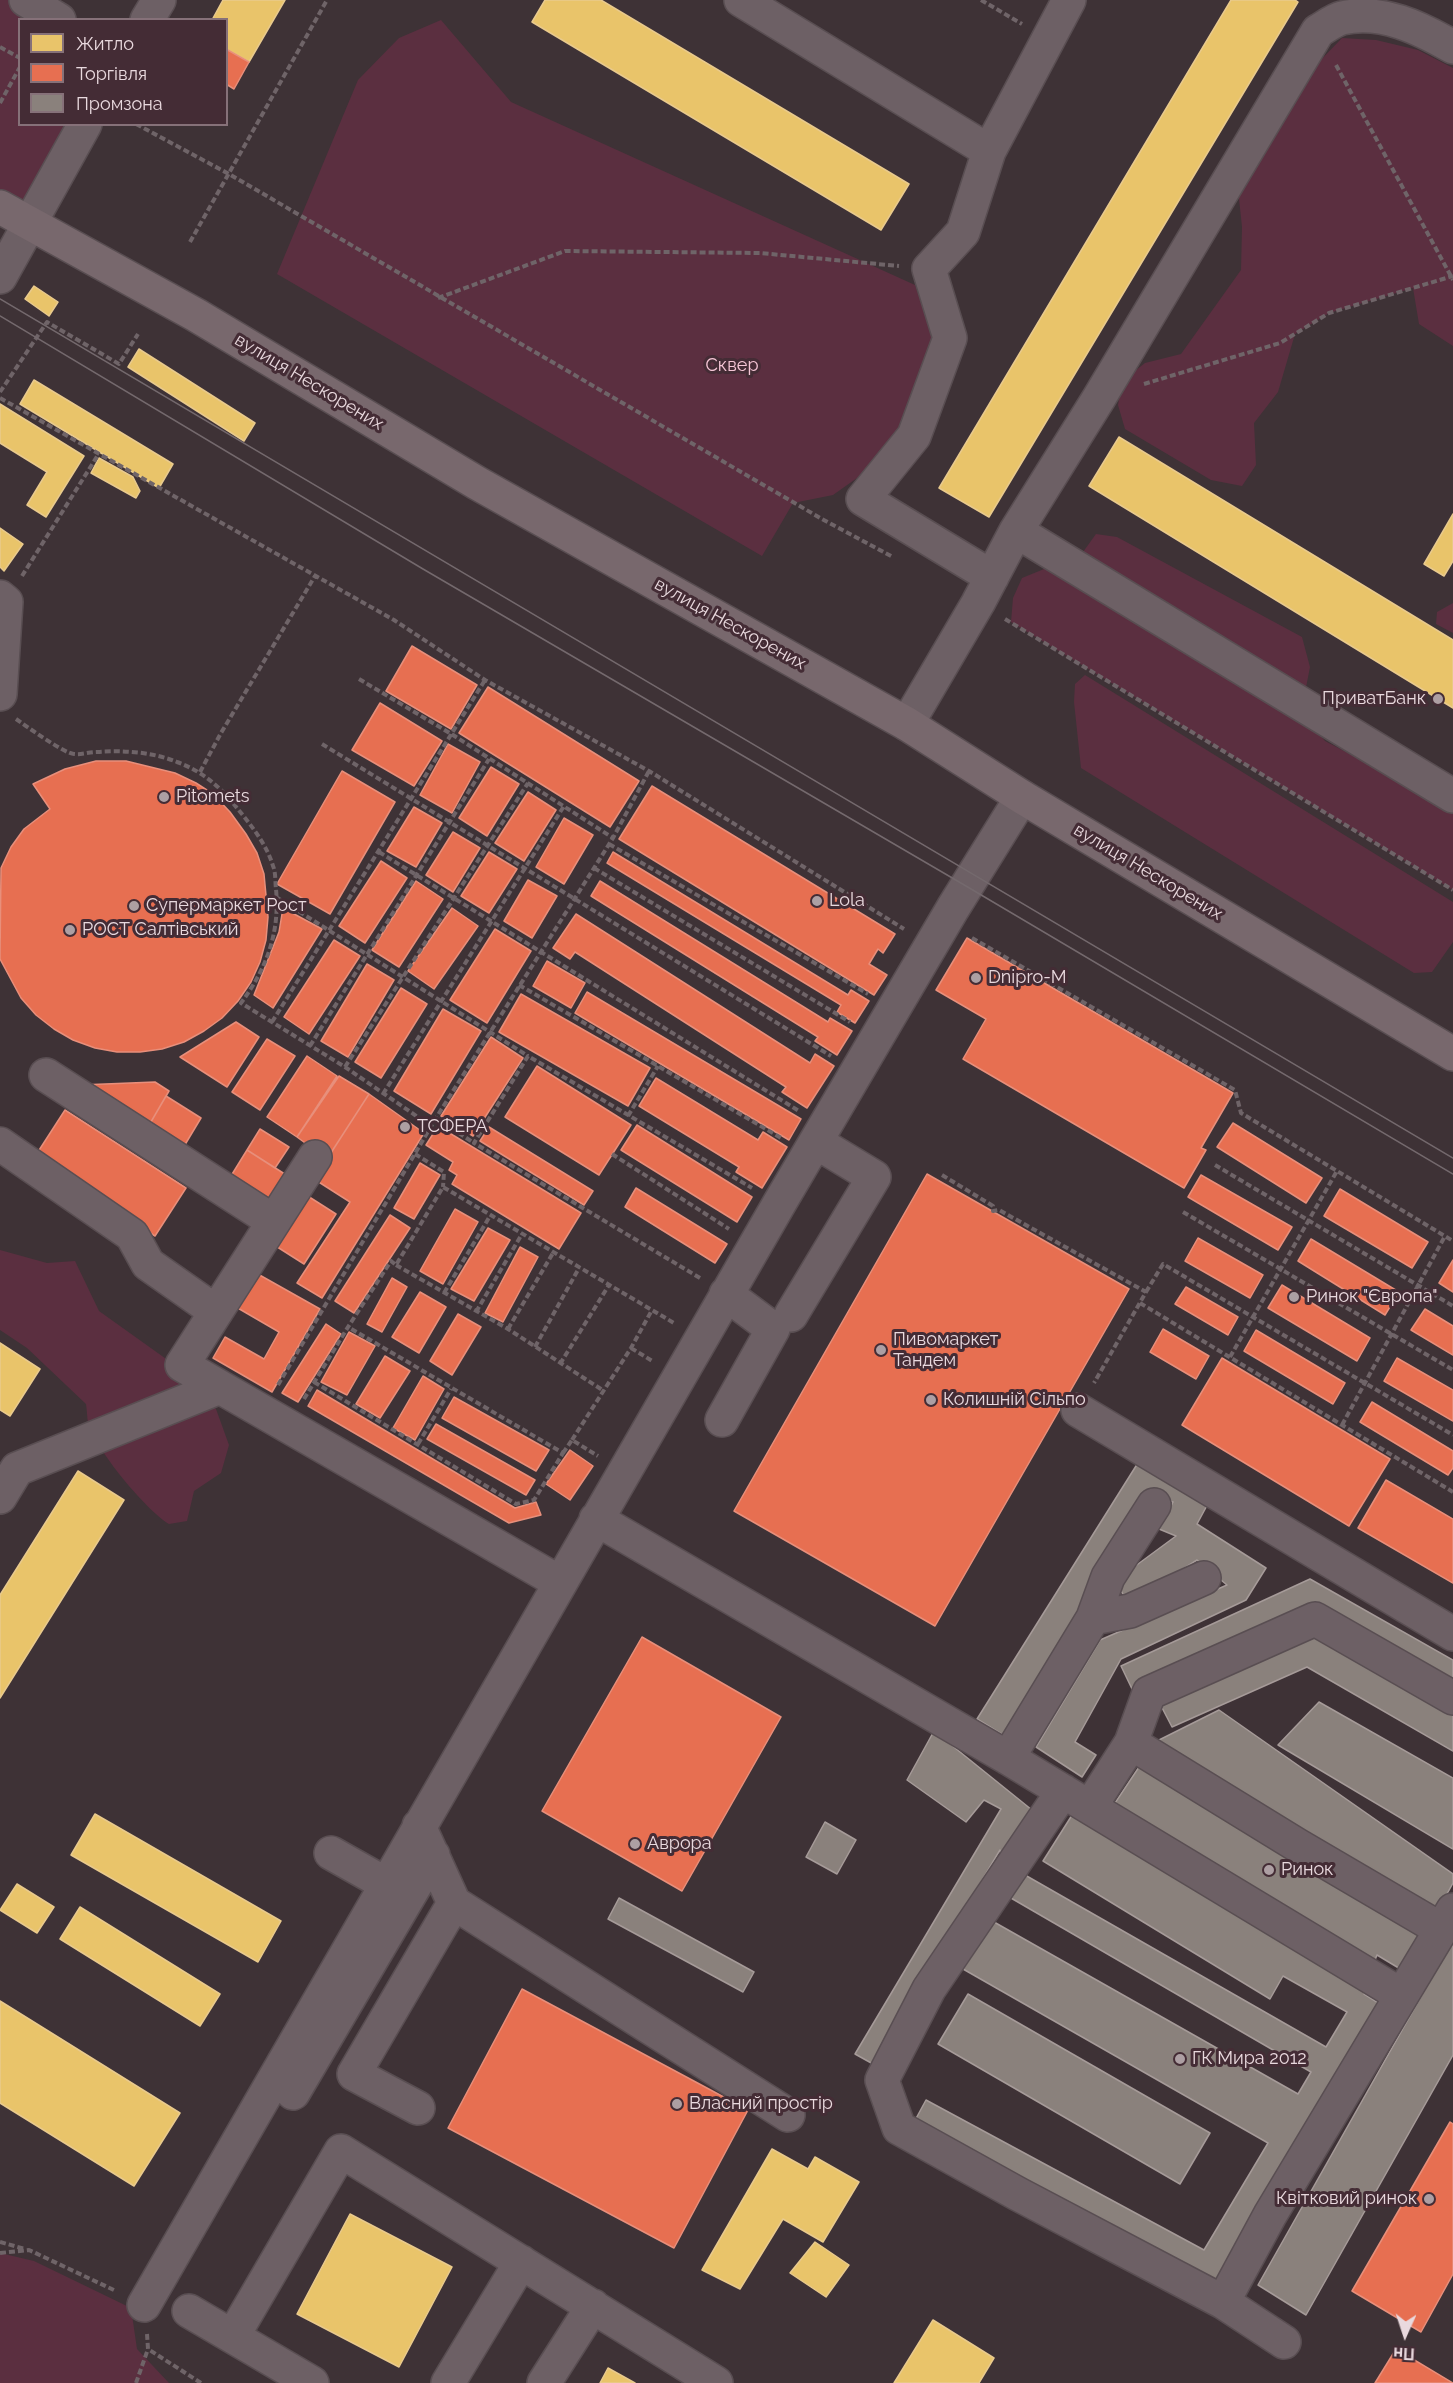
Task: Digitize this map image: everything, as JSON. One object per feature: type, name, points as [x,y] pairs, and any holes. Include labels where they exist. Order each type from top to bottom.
[{"type":"main road","name":"вулиця Нескорених","points":[[0,207],[196,315],[477,483],[907,724],[1022,797],[1453,1054]]},
{"type":"lane","points":[[26,0],[56,18]]},
{"type":"lane","points":[[148,18],[159,0]]},
{"type":"lane","points":[[985,590],[863,499],[914,436],[950,338],[929,269],[963,231],[989,151],[1069,0]]},
{"type":"lane","points":[[743,1],[989,151]]},
{"type":"lane","points":[[907,724],[985,590],[1016,531],[1318,31],[1341,18],[1373,15],[1419,27],[1453,47]]},
{"type":"lane","points":[[0,277],[84,126]]},
{"type":"lane","points":[[1016,531],[1453,796]]},
{"type":"lane","points":[[3,600],[7,706]]},
{"type":"lane","points":[[144,2305],[778,1204],[953,908],[1022,797]]},
{"type":"lane","points":[[46,1075],[273,1221]]},
{"type":"lane","points":[[791,1315],[874,1177],[816,1141]]},
{"type":"lane","points":[[0,1144],[132,1235],[148,1264],[215,1311]]},
{"type":"lane","points":[[315,1157],[182,1365],[560,1582]]},
{"type":"lane","points":[[722,1420],[773,1329],[726,1294]]},
{"type":"lane","points":[[0,1497],[8,1464],[220,1387]]},
{"type":"lane","points":[[1078,1410],[1453,1634]]},
{"type":"lane","points":[[1008,1758],[1093,1618],[1108,1577],[1154,1505]]},
{"type":"lane","points":[[596,1519],[1008,1758],[1401,1995]]},
{"type":"lane","points":[[1093,1618],[1130,1611],[1204,1578]]},
{"type":"lane","points":[[1284,2342],[1223,2302],[1018,2194],[899,2128],[882,2080],[929,1989],[1076,1799],[1131,1743],[1149,1693],[1315,1620],[1453,1698]]},
{"type":"lane","points":[[1131,1743],[1297,1845],[1447,1920],[1270,2216],[1223,2302]]},
{"type":"lane","points":[[419,1826],[454,1903],[789,2115]]},
{"type":"lane","points":[[331,1852],[386,1884]]},
{"type":"lane","points":[[292,2093],[433,1855]]},
{"type":"lane","points":[[418,2108],[354,2074],[454,1903]]},
{"type":"lane","points":[[233,2336],[341,2151],[716,2383]]},
{"type":"lane","points":[[448,2383],[521,2262]]},
{"type":"lane","points":[[544,2383],[592,2306]]},
{"type":"lane","points":[[189,2311],[312,2383]]},
{"type":"path","points":[[190,242],[327,0]]},
{"type":"path","points":[[981,0],[1048,39]]},
{"type":"path","points":[[1098,398],[1280,343],[1329,313],[1452,278],[1318,31]]},
{"type":"path","points":[[0,47],[18,57]]},
{"type":"path","points":[[0,104],[18,71]]},
{"type":"path","points":[[140,126],[229,174],[438,298],[822,519],[895,558]]},
{"type":"path","points":[[438,298],[565,252],[760,253],[929,269]]},
{"type":"path","points":[[0,392],[47,321],[119,364],[138,334]]},
{"type":"path","points":[[0,398],[394,620],[485,680],[649,771],[904,929],[953,908],[964,933],[1234,1090],[1241,1113],[1453,1241]]},
{"type":"path","points":[[3,600],[98,455]]},
{"type":"path","points":[[201,772],[221,733],[315,576]]},
{"type":"path","points":[[985,590],[1453,890]]},
{"type":"path","points":[[359,679],[453,735],[613,838]]},
{"type":"path","points":[[272,1022],[453,735],[485,680]]},
{"type":"path","points":[[7,706],[72,754],[122,751],[175,760],[201,772],[222,789],[262,842],[274,867],[276,925],[271,949],[252,988],[241,1003],[345,1067],[431,1126]]},
{"type":"path","points":[[322,744],[573,900],[857,1072]]},
{"type":"path","points":[[310,1046],[489,759]]},
{"type":"path","points":[[276,1419],[431,1126],[613,838],[649,771]]},
{"type":"path","points":[[345,1067],[528,783]]},
{"type":"path","points":[[383,1094],[564,807]]},
{"type":"path","points":[[609,844],[894,1010]]},
{"type":"path","points":[[379,852],[541,950],[816,1141]]},
{"type":"path","points":[[594,868],[877,1038]]},
{"type":"path","points":[[276,897],[490,1033],[778,1204]]},
{"type":"path","points":[[519,986],[658,1066],[816,1141]]},
{"type":"path","points":[[474,1143],[528,1056]]},
{"type":"path","points":[[628,1116],[658,1066]]},
{"type":"path","points":[[436,1118],[726,1294]]},
{"type":"path","points":[[396,1265],[443,1187],[444,1172],[415,1154]]},
{"type":"path","points":[[612,1154],[754,1246]]},
{"type":"path","points":[[1215,1165],[1453,1306]]},
{"type":"path","points":[[1230,1357],[1337,1171]]},
{"type":"path","points":[[942,1175],[993,1206],[993,1211],[999,1210],[1146,1292]]},
{"type":"path","points":[[443,1187],[701,1338]]},
{"type":"path","points":[[1183,1212],[1453,1370]]},
{"type":"path","points":[[444,1293],[490,1216]]},
{"type":"path","points":[[476,1312],[522,1234]]},
{"type":"path","points":[[1342,1425],[1445,1236]]},
{"type":"path","points":[[508,1329],[553,1253]]},
{"type":"path","points":[[276,1419],[314,1382],[391,1261],[508,1329],[604,1391]]},
{"type":"path","points":[[1078,1410],[1163,1264],[1453,1435]]},
{"type":"path","points":[[535,1347],[579,1268]]},
{"type":"path","points":[[560,1364],[609,1285]]},
{"type":"path","points":[[1140,1303],[1453,1491]]},
{"type":"path","points":[[314,1382],[516,1504],[534,1500],[631,1348],[652,1310]]},
{"type":"path","points":[[348,1326],[451,1389],[563,1453]]},
{"type":"path","points":[[418,1444],[451,1389]]},
{"type":"path","points":[[572,1440],[623,1473]]},
{"type":"path","points":[[0,2242],[29,2250],[144,2305],[148,2349],[136,2383]]},
{"type":"path","points":[[0,2253],[29,2250]]},
{"type":"path","points":[[148,2349],[201,2383]]},
{"type":"green space","points":[[0,0],[26,0],[57,18],[18,18],[18,126],[84,126],[29,222],[0,206]]},
{"type":"green space","name":"Сквер","points":[[441,20],[511,102],[915,285],[936,344],[905,426],[874,466],[833,495],[793,503],[762,556],[277,274],[358,80],[399,38]]},
{"type":"green space","points":[[1342,38],[1376,40],[1418,50],[1453,68],[1453,346],[1419,324],[1413,288],[1329,313],[1295,334],[1278,392],[1254,423],[1256,465],[1242,486],[1211,480],[1125,429],[1118,405],[1122,381],[1145,363],[1181,354],[1241,270],[1242,227],[1238,189],[1315,66]]},
{"type":"green space","points":[[1096,534],[1117,537],[1302,637],[1310,667],[1301,713],[1325,741],[1453,808],[1453,890],[1011,622],[1013,598],[1022,578],[1049,567],[1068,563],[1083,552]]},
{"type":"green space","points":[[1453,603],[1453,633],[1436,624],[1437,612]]},
{"type":"green space","points":[[1085,675],[1453,902],[1453,942],[1432,972],[1414,973],[1081,768],[1074,702],[1075,684]]},
{"type":"green space","points":[[0,1250],[47,1263],[75,1261],[99,1311],[169,1361],[216,1409],[229,1445],[221,1473],[194,1491],[187,1521],[169,1524],[147,1506],[122,1478],[101,1448],[88,1423],[86,1404],[27,1348],[0,1330]]},
{"type":"green space","points":[[0,2253],[34,2261],[131,2308],[137,2349],[169,2383],[0,2383]]},
{"type":"building: Житло","points":[[223,0],[285,0],[249,62],[228,50],[228,18],[213,18]]},
{"type":"building: Житло","points":[[545,0],[601,0],[909,184],[881,230],[532,22]]},
{"type":"building: Житло","points":[[1231,0],[1295,0],[1298,2],[989,517],[939,488]]},
{"type":"building: Житло","points":[[34,286],[58,302],[49,316],[25,299]]},
{"type":"building: Житло","points":[[139,349],[255,423],[244,441],[128,367]]},
{"type":"building: Житло","points":[[34,380],[173,464],[159,488],[20,404]]},
{"type":"building: Житло","points":[[0,404],[84,456],[46,517],[27,505],[47,472],[0,443]]},
{"type":"building: Житло","points":[[1119,437],[1453,640],[1453,708],[1089,486]]},
{"type":"building: Житло","points":[[99,458],[133,477],[140,491],[136,498],[91,473]]},
{"type":"building: Житло","points":[[1453,514],[1453,561],[1444,576],[1424,564]]},
{"type":"building: Житло","points":[[0,528],[23,544],[4,571],[0,567]]},
{"type":"building: Житло","points":[[0,1343],[40,1369],[10,1416],[0,1410]]},
{"type":"building: Житло","points":[[78,1471],[124,1500],[0,1698],[0,1595]]},
{"type":"building: Житло","points":[[95,1814],[281,1921],[258,1962],[71,1855]]},
{"type":"building: Житло","points":[[17,1884],[54,1907],[37,1933],[0,1910]]},
{"type":"building: Житло","points":[[80,1907],[220,1994],[200,2026],[60,1939]]},
{"type":"building: Житло","points":[[0,2001],[180,2113],[134,2186],[0,2103]]},
{"type":"building: Житло","points":[[772,2149],[808,2169],[815,2157],[859,2182],[823,2242],[783,2219],[740,2289],[702,2270]]},
{"type":"building: Житло","points":[[350,2214],[452,2267],[399,2367],[297,2314]]},
{"type":"building: Житло","points":[[815,2242],[849,2265],[826,2297],[790,2273]]},
{"type":"building: Житло","points":[[933,2320],[994,2358],[979,2383],[894,2383]]},
{"type":"building: Житло","points":[[608,2368],[635,2383],[600,2383]]},
{"type":"building: Торгівля","points":[[228,50],[249,62],[234,89],[228,85]]},
{"type":"building: Торгівля","points":[[412,646],[477,685],[451,729],[386,691]]},
{"type":"building: Торгівля","points":[[488,687],[639,781],[610,827],[459,733]]},
{"type":"building: Торгівля","points":[[380,703],[442,741],[414,786],[352,750]]},
{"type":"building: Торгівля","points":[[448,744],[480,762],[452,813],[420,795]]},
{"type":"building: Торгівля","name":"Супермаркет Рост","points":[[96,761],[126,761],[175,773],[213,794],[246,834],[257,853],[264,874],[268,917],[266,940],[251,982],[222,1018],[184,1042],[162,1049],[117,1052],[95,1048],[73,1040],[36,1015],[21,998],[0,959],[1,868],[11,847],[24,829],[50,809],[33,784],[65,769]]},
{"type":"building: Торгівля","points":[[491,767],[519,784],[487,836],[459,818]]},
{"type":"building: Торгівля","points":[[342,771],[395,802],[330,914],[277,884]]},
{"type":"building: Торгівля","points":[[652,786],[895,934],[883,953],[878,949],[869,964],[887,975],[874,995],[619,839]]},
{"type":"building: Торгівля","points":[[528,792],[556,810],[524,861],[495,843]]},
{"type":"building: Торгівля","points":[[414,807],[442,823],[416,867],[387,851]]},
{"type":"building: Торгівля","points":[[564,818],[593,835],[564,884],[536,867]]},
{"type":"building: Торгівля","points":[[453,832],[480,848],[453,892],[426,875]]},
{"type":"building: Торгівля","points":[[489,852],[517,869],[489,913],[461,896]]},
{"type":"building: Торгівля","points":[[613,852],[848,995],[851,990],[869,1001],[855,1023],[837,1012],[841,1005],[607,863]]},
{"type":"building: Торгівля","points":[[381,861],[407,878],[365,943],[339,926]]},
{"type":"building: Торгівля","points":[[528,880],[557,896],[532,938],[504,921]]},
{"type":"building: Торгівля","points":[[416,881],[443,899],[399,967],[372,950]]},
{"type":"building: Торгівля","points":[[600,881],[828,1022],[830,1018],[852,1031],[837,1055],[815,1041],[818,1037],[591,896]]},
{"type":"building: Торгівля","points":[[283,908],[322,929],[273,1008],[254,995],[279,932]]},
{"type":"building: Торгівля","points":[[452,908],[478,926],[434,989],[408,971]]},
{"type":"building: Торгівля","points":[[576,914],[810,1063],[815,1054],[834,1066],[807,1108],[782,1092],[786,1087],[575,952],[570,959],[553,948]]},
{"type":"building: Торгівля","points":[[495,929],[531,951],[487,1023],[450,1000]]},
{"type":"building: Торгівля","points":[[967,938],[1233,1093],[1201,1148],[1206,1150],[1184,1188],[963,1059],[986,1019],[936,990]]},
{"type":"building: Торгівля","points":[[334,940],[360,956],[309,1034],[284,1017]]},
{"type":"building: Торгівля","points":[[547,961],[585,983],[571,1008],[533,986]]},
{"type":"building: Торгівля","points":[[367,964],[394,980],[348,1057],[321,1041]]},
{"type":"building: Торгівля","points":[[401,988],[427,1004],[381,1078],[355,1062]]},
{"type":"building: Торгівля","points":[[587,992],[801,1119],[789,1140],[575,1013]]},
{"type":"building: Торгівля","points":[[521,994],[650,1068],[628,1106],[499,1032]]},
{"type":"building: Торгівля","points":[[443,1009],[481,1031],[431,1114],[394,1091]]},
{"type":"building: Торгівля","points":[[236,1022],[259,1037],[227,1087],[180,1057]]},
{"type":"building: Торгівля","points":[[491,1037],[523,1058],[473,1136],[441,1116]]},
{"type":"building: Торгівля","points":[[267,1039],[295,1056],[260,1110],[232,1092]]},
{"type":"building: Торгівля","points":[[307,1056],[337,1076],[297,1137],[267,1117]]},
{"type":"building: Торгівля","points":[[537,1066],[631,1125],[599,1175],[505,1117]]},
{"type":"building: Торгівля","points":[[339,1076],[369,1094],[327,1159],[297,1137]]},
{"type":"building: Торгівля","points":[[656,1078],[758,1140],[763,1132],[787,1147],[762,1188],[736,1172],[739,1167],[639,1106]]},
{"type":"building: Торгівля","points":[[155,1082],[169,1091],[148,1127],[80,1085]]},
{"type":"building: Торгівля","points":[[369,1094],[424,1133],[322,1298],[297,1283],[350,1202],[314,1179]]},
{"type":"building: Торгівля","points":[[166,1096],[201,1118],[183,1148],[148,1127]]},
{"type":"building: Торгівля","points":[[65,1110],[186,1188],[155,1236],[34,1158]]},
{"type":"building: Торгівля","points":[[1233,1123],[1322,1178],[1306,1203],[1217,1147]]},
{"type":"building: Торгівля","points":[[637,1125],[752,1197],[737,1222],[621,1150]]},
{"type":"building: Торгівля","points":[[438,1126],[581,1213],[559,1249],[452,1184],[457,1175],[449,1170],[453,1162],[426,1145]]},
{"type":"building: Торгівля","points":[[489,1127],[593,1191],[584,1205],[480,1141]]},
{"type":"building: Торгівля","points":[[260,1129],[289,1147],[275,1168],[247,1150]]},
{"type":"building: Торгівля","points":[[247,1150],[291,1178],[269,1212],[226,1184]]},
{"type":"building: Торгівля","points":[[420,1163],[440,1175],[414,1219],[394,1208]]},
{"type":"building: Торгівля","name":"Колишній Сільпо","points":[[927,1174],[1129,1289],[935,1626],[734,1511]]},
{"type":"building: Торгівля","points":[[1201,1175],[1292,1227],[1278,1250],[1188,1197]]},
{"type":"building: Торгівля","points":[[636,1188],[727,1244],[715,1263],[625,1207]]},
{"type":"building: Торгівля","points":[[1340,1189],[1428,1242],[1412,1268],[1324,1216]]},
{"type":"building: Торгівля","points":[[303,1193],[336,1214],[304,1264],[271,1243]]},
{"type":"building: Торгівля","points":[[455,1209],[478,1222],[443,1284],[420,1271]]},
{"type":"building: Торгівля","points":[[390,1215],[410,1228],[354,1313],[335,1301]]},
{"type":"building: Торгівля","points":[[488,1228],[510,1240],[474,1301],[451,1289]]},
{"type":"building: Торгівля","points":[[1198,1238],[1263,1275],[1250,1298],[1185,1261]]},
{"type":"building: Торгівля","points":[[1311,1239],[1399,1292],[1385,1315],[1298,1261]]},
{"type":"building: Торгівля","points":[[520,1247],[538,1257],[503,1322],[485,1313]]},
{"type":"building: Торгівля","points":[[1453,1260],[1453,1292],[1439,1283]]},
{"type":"building: Торгівля","points":[[256,1273],[320,1309],[272,1392],[213,1358],[225,1337],[264,1359],[279,1332],[236,1307]]},
{"type":"building: Торгівля","points":[[392,1278],[407,1287],[382,1332],[367,1324]]},
{"type":"building: Торгівля","points":[[1282,1285],[1370,1338],[1357,1361],[1268,1308]]},
{"type":"building: Торгівля","points":[[1186,1287],[1238,1317],[1228,1335],[1175,1304]]},
{"type":"building: Торгівля","points":[[420,1292],[446,1307],[419,1353],[392,1337]]},
{"type":"building: Торгівля","points":[[1425,1309],[1453,1326],[1453,1355],[1411,1330]]},
{"type":"building: Торгівля","points":[[458,1314],[481,1327],[452,1375],[430,1361]]},
{"type":"building: Торгівля","points":[[326,1324],[341,1334],[298,1402],[282,1393]]},
{"type":"building: Торгівля","points":[[1163,1329],[1209,1356],[1196,1379],[1150,1352]]},
{"type":"building: Торгівля","points":[[1256,1330],[1345,1383],[1333,1404],[1244,1351]]},
{"type":"building: Торгівля","points":[[349,1332],[375,1346],[347,1395],[321,1382]]},
{"type":"building: Торгівля","points":[[385,1356],[410,1371],[380,1418],[356,1404]]},
{"type":"building: Торгівля","points":[[1222,1358],[1390,1459],[1349,1526],[1182,1425]]},
{"type":"building: Торгівля","points":[[1397,1358],[1453,1390],[1453,1421],[1384,1381]]},
{"type":"building: Торгівля","points":[[423,1376],[444,1389],[415,1440],[393,1428]]},
{"type":"building: Торгівля","points":[[317,1390],[515,1508],[536,1502],[541,1515],[509,1523],[308,1406]]},
{"type":"building: Торгівля","points":[[454,1397],[549,1450],[536,1471],[442,1418]]},
{"type":"building: Торгівля","points":[[1372,1402],[1453,1451],[1453,1468],[1448,1475],[1360,1422]]},
{"type":"building: Торгівля","points":[[436,1424],[535,1480],[526,1495],[427,1439]]},
{"type":"building: Торгівля","points":[[570,1450],[593,1466],[570,1500],[546,1484]]},
{"type":"building: Торгівля","points":[[1386,1480],[1453,1519],[1453,1583],[1358,1528]]},
{"type":"building: Торгівля","points":[[642,1637],[781,1717],[682,1891],[542,1811]]},
{"type":"building: Торгівля","points":[[522,1989],[748,2110],[674,2248],[448,2128]]},
{"type":"building: Торгівля","name":"Квітковий ринок","points":[[1450,2122],[1453,2124],[1453,2274],[1421,2332],[1352,2291]]},
{"type":"building: Торгівля","points":[[1396,2349],[1453,2383],[1375,2383]]},
{"type":"building: Промзона","points":[[1141,1458],[1210,1500],[1197,1524],[1266,1568],[1246,1600],[1121,1659],[1075,1742],[1096,1755],[1082,1777],[1036,1747],[1100,1640],[1227,1585],[1197,1560],[1129,1604],[1115,1581],[1176,1536],[1159,1529],[1173,1502],[1152,1494],[1003,1735],[977,1719]]},
{"type":"building: Промзона","points":[[1310,1579],[1453,1660],[1453,1692],[1310,1609],[1133,1691],[1121,1666]]},
{"type":"building: Промзона","points":[[1317,1627],[1453,1706],[1453,1751],[1307,1667],[1172,1727],[1158,1700]]},
{"type":"building: Промзона","points":[[1319,1702],[1453,1778],[1453,1849],[1278,1745]]},
{"type":"building: Промзона","points":[[1219,1710],[1453,1874],[1453,1883],[1437,1912],[1155,1742]]},
{"type":"building: Промзона","points":[[934,1731],[1037,1814],[1003,1864],[1000,1850],[873,2064],[855,2054],[1001,1809],[984,1800],[966,1822],[907,1780]]},
{"type":"building: Промзона","name":"Ринок","points":[[1141,1764],[1429,1933],[1407,1973],[1377,1955],[1373,1965],[1113,1806]]},
{"type":"building: Промзона","name":"ГК Мира 2012","points":[[1074,1812],[1368,1988],[1364,1994],[1385,2007],[1217,2287],[913,2124],[926,2100],[1204,2250],[1268,2143],[963,1969],[994,1922],[1298,2094],[1311,2072],[1004,1894],[1018,1871],[1326,2047],[1347,2012],[1283,1976],[1270,1999],[1043,1861]]},
{"type":"building: Промзона","points":[[825,1822],[856,1840],[837,1874],[806,1857]]},
{"type":"building: Промзона","points":[[619,1898],[754,1972],[743,1992],[608,1919]]},
{"type":"building: Промзона","points":[[1453,1940],[1453,2055],[1306,2315],[1258,2285]]},
{"type":"building: Промзона","points":[[968,1994],[1210,2133],[1180,2184],[938,2044]]},
{"type":"tram line","points":[[0,299],[1453,1158]]},
{"type":"tram line","points":[[0,316],[423,569],[1453,1174]]},
{"type":"place","name":"ПриватБанк","points":[[1438,699]]},
{"type":"place","name":"Pitomets","points":[[164,797]]},
{"type":"place","name":"Lola","points":[[817,901]]},
{"type":"place","name":"Супермаркет Рост","points":[[134,906]]},
{"type":"place","name":"РОСТ Салтівський","points":[[70,930]]},
{"type":"place","name":"Dnipro-M","points":[[976,978]]},
{"type":"place","name":"ТСФЕРА","points":[[405,1127]]},
{"type":"place","name":"Ринок \"Європа\"","points":[[1294,1297]]},
{"type":"place","name":"Пивомаркет Тандем","points":[[881,1350]]},
{"type":"place","name":"Колишній Сільпо","points":[[931,1400]]},
{"type":"place","name":"Аврора","points":[[635,1844]]},
{"type":"place","name":"Ринок","points":[[1269,1870]]},
{"type":"place","name":"ГК Мира 2012","points":[[1180,2059]]},
{"type":"place","name":"Власний простір","points":[[677,2104]]},
{"type":"place","name":"Квітковий ринок","points":[[1429,2199]]}]
